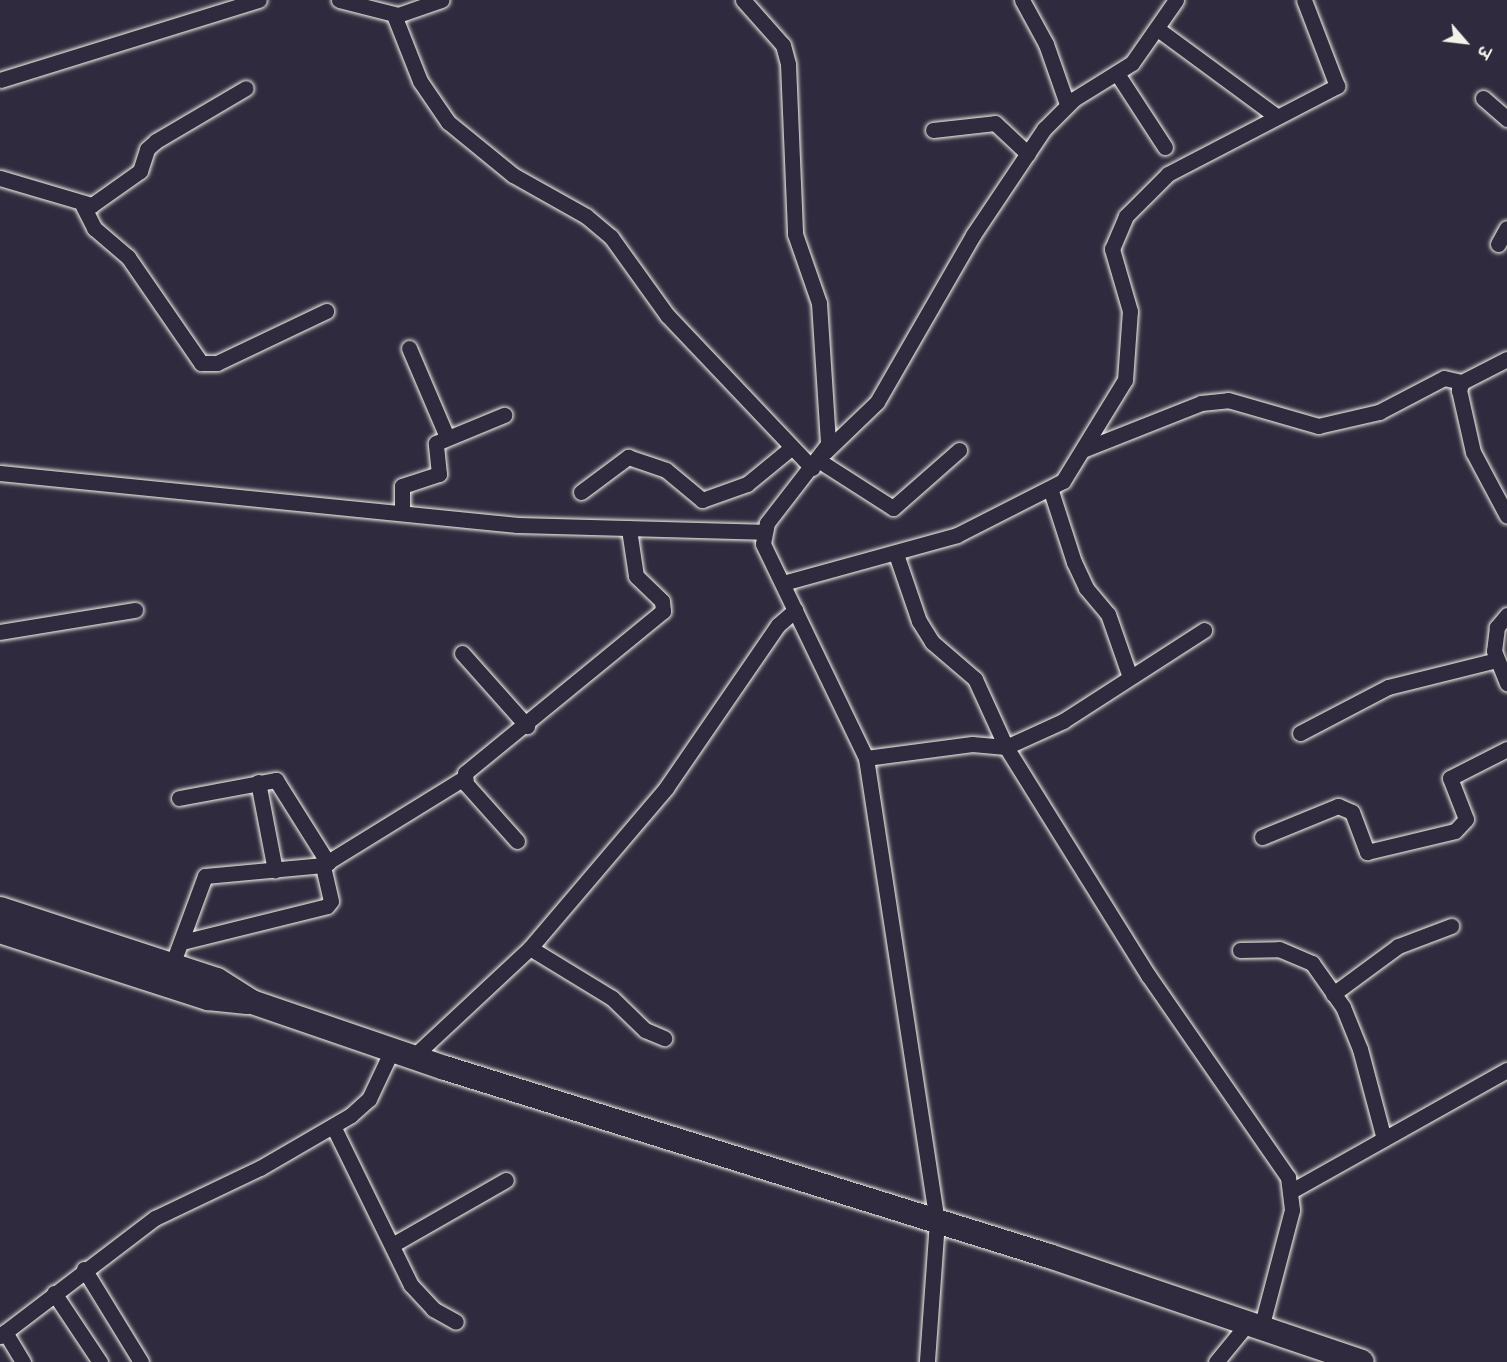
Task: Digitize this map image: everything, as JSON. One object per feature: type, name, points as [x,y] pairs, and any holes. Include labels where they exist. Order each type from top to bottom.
[{"type":"main road","points":[[0,909],[217,980],[252,1002],[402,1054],[937,1221],[1362,1362]]},
{"type":"main road","points":[[0,931],[208,998],[252,1002]]},
{"type":"street","points":[[0,80],[230,4],[258,0]]},
{"type":"street","points":[[339,0],[394,15],[441,0]]},
{"type":"street","points":[[743,0],[778,39],[788,64],[795,234],[819,303],[818,460]]},
{"type":"street","points":[[1022,0],[1046,44],[1067,104]]},
{"type":"street","points":[[763,532],[818,460],[877,402],[973,235],[1028,154],[1067,104],[1118,75],[1158,30],[1176,0]]},
{"type":"street","points":[[783,584],[957,535],[1051,491],[1085,449],[1125,380],[1130,310],[1113,249],[1126,216],[1168,174],[1337,86],[1304,0]]},
{"type":"street","points":[[394,15],[416,73],[448,122],[513,175],[604,231],[667,315],[792,447],[818,460],[893,508],[959,450]]},
{"type":"street","points":[[1158,30],[1276,116]]},
{"type":"street","points":[[1118,75],[1166,147]]},
{"type":"street","points":[[84,206],[140,171],[147,149],[156,141],[246,88]]},
{"type":"street","points":[[1483,98],[1507,119]]},
{"type":"street","points":[[933,130],[995,123],[1028,154]]},
{"type":"street","points":[[0,178],[84,206],[94,228],[128,257],[201,363],[217,363],[326,311]]},
{"type":"street","points":[[1498,244],[1507,228]]},
{"type":"street","points":[[409,348],[447,437]]},
{"type":"street","points":[[1085,449],[1201,402],[1228,400],[1318,426],[1379,412],[1444,378],[1462,381],[1507,359]]},
{"type":"street","points":[[1462,381],[1459,400],[1473,452],[1507,516]]},
{"type":"street","points":[[402,512],[402,486],[439,474],[434,446],[447,437],[504,415]]},
{"type":"street","points":[[581,492],[628,457],[666,470],[702,500],[747,484],[792,447]]},
{"type":"street","points":[[0,472],[517,525],[629,530],[763,532]]},
{"type":"street","points":[[1051,491],[1074,562],[1086,588],[1108,614],[1130,678]]},
{"type":"street","points":[[172,965],[182,942],[201,879],[326,864],[464,778],[663,611],[662,601],[636,576],[629,530]]},
{"type":"street","points":[[763,532],[783,584],[866,758],[937,1221],[927,1362]]},
{"type":"street","points":[[896,554],[920,621],[932,642],[975,679],[1006,747],[1148,975],[1244,1110],[1293,1190],[1285,1243],[1254,1326],[1216,1362]]},
{"type":"street","points":[[0,632],[135,610]]},
{"type":"street","points":[[23,1362],[2,1334],[84,1269],[155,1218],[260,1168],[333,1126],[369,1099],[402,1054],[530,948],[666,788],[778,625],[795,610]]},
{"type":"street","points":[[1507,615],[1494,636],[1497,660],[1507,684]]},
{"type":"street","points":[[866,758],[972,744],[1006,747],[1063,721],[1204,630]]},
{"type":"street","points":[[462,653],[527,726]]},
{"type":"street","points":[[1300,733],[1388,687],[1497,660]]},
{"type":"street","points":[[1262,837],[1338,806],[1352,812],[1367,852],[1455,831],[1466,819],[1450,778],[1507,749]]},
{"type":"street","points":[[464,778],[518,841]]},
{"type":"street","points":[[180,798],[276,780],[289,793],[326,864],[331,901],[327,906],[182,942]]},
{"type":"street","points":[[258,782],[275,870]]},
{"type":"street","points":[[1334,994],[1398,946],[1451,926]]},
{"type":"street","points":[[530,948],[612,998],[645,1030],[664,1038]]},
{"type":"street","points":[[1240,951],[1298,953],[1312,963],[1334,994],[1360,1049],[1384,1139]]},
{"type":"street","points":[[1293,1190],[1507,1070]]},
{"type":"street","points":[[333,1126],[420,1298],[456,1322]]},
{"type":"street","points":[[392,1245],[506,1180]]},
{"type":"street","points":[[84,1269],[141,1362]]},
{"type":"street","points":[[54,1293],[100,1362]]}]
